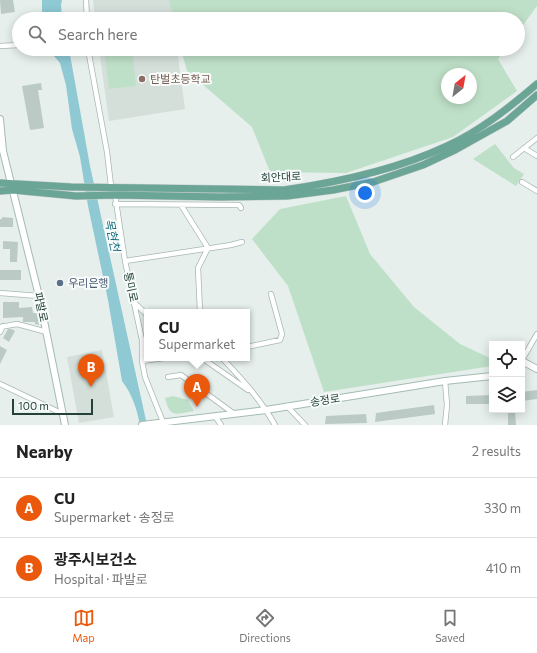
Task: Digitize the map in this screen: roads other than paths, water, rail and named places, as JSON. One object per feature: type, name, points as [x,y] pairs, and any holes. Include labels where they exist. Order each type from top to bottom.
[{"type":"main road","name":"회안대로","points":[[0,183],[72,186],[284,190],[317,186],[399,166],[449,145],[492,120],[537,84]]},
{"type":"main road","name":"회안대로","points":[[13,190],[76,196],[115,195],[221,197],[287,196],[333,190],[373,182],[423,165],[455,150],[507,121],[537,95]]},
{"type":"main road","points":[[0,191],[13,190]]},
{"type":"street","points":[[86,0],[86,12]]},
{"type":"street","points":[[0,46],[12,45]]},
{"type":"street","points":[[89,56],[112,186]]},
{"type":"street","name":"파발로","points":[[0,119],[3,151],[39,296],[64,425]]},
{"type":"street","points":[[513,157],[537,138]]},
{"type":"street","points":[[524,148],[537,156]]},
{"type":"street","points":[[522,182],[537,191]]},
{"type":"street","name":"통미로","points":[[115,195],[125,261],[142,340],[142,361],[145,377],[163,424]]},
{"type":"street","points":[[116,204],[229,204],[239,205],[241,208]]},
{"type":"street","points":[[182,205],[208,248]]},
{"type":"street","points":[[125,261],[242,242]]},
{"type":"street","points":[[200,309],[198,268],[208,248]]},
{"type":"street","points":[[0,293],[39,296]]},
{"type":"street","points":[[250,346],[280,340],[282,334],[271,294]]},
{"type":"street","points":[[134,302],[144,312]]},
{"type":"street","points":[[0,332],[1,326],[17,324],[47,332]]},
{"type":"street","points":[[525,355],[537,334]]},
{"type":"street","points":[[206,361],[254,394]]},
{"type":"street","points":[[225,361],[254,394],[275,425]]},
{"type":"street","points":[[525,362],[537,369]]},
{"type":"street","points":[[168,377],[181,374],[233,414]]},
{"type":"street","name":"송정로","points":[[142,425],[163,424],[266,410],[445,381],[489,376]]},
{"type":"street","points":[[445,381],[448,405],[445,425]]},
{"type":"street","points":[[0,384],[63,414]]},
{"type":"street","points":[[287,406],[305,425]]},
{"type":"street","points":[[215,416],[221,425]]},
{"type":"water","points":[[42,0],[62,0],[62,12],[42,12]]},
{"type":"water","points":[[54,56],[70,56],[90,166],[147,425],[140,425],[134,402],[122,381],[108,300],[88,206],[80,157],[72,129],[66,85],[60,63]]},
{"type":"place","name":"탄벌초등학교","points":[[142,79]]},
{"type":"place","name":"우리은행","points":[[60,283]]},
{"type":"place","name":"광주시보건소","points":[[91,387]]},
{"type":"place","name":"CU","points":[[197,407]]},
{"type":"water label","name":"목현천","points":[[112,235]]}]
